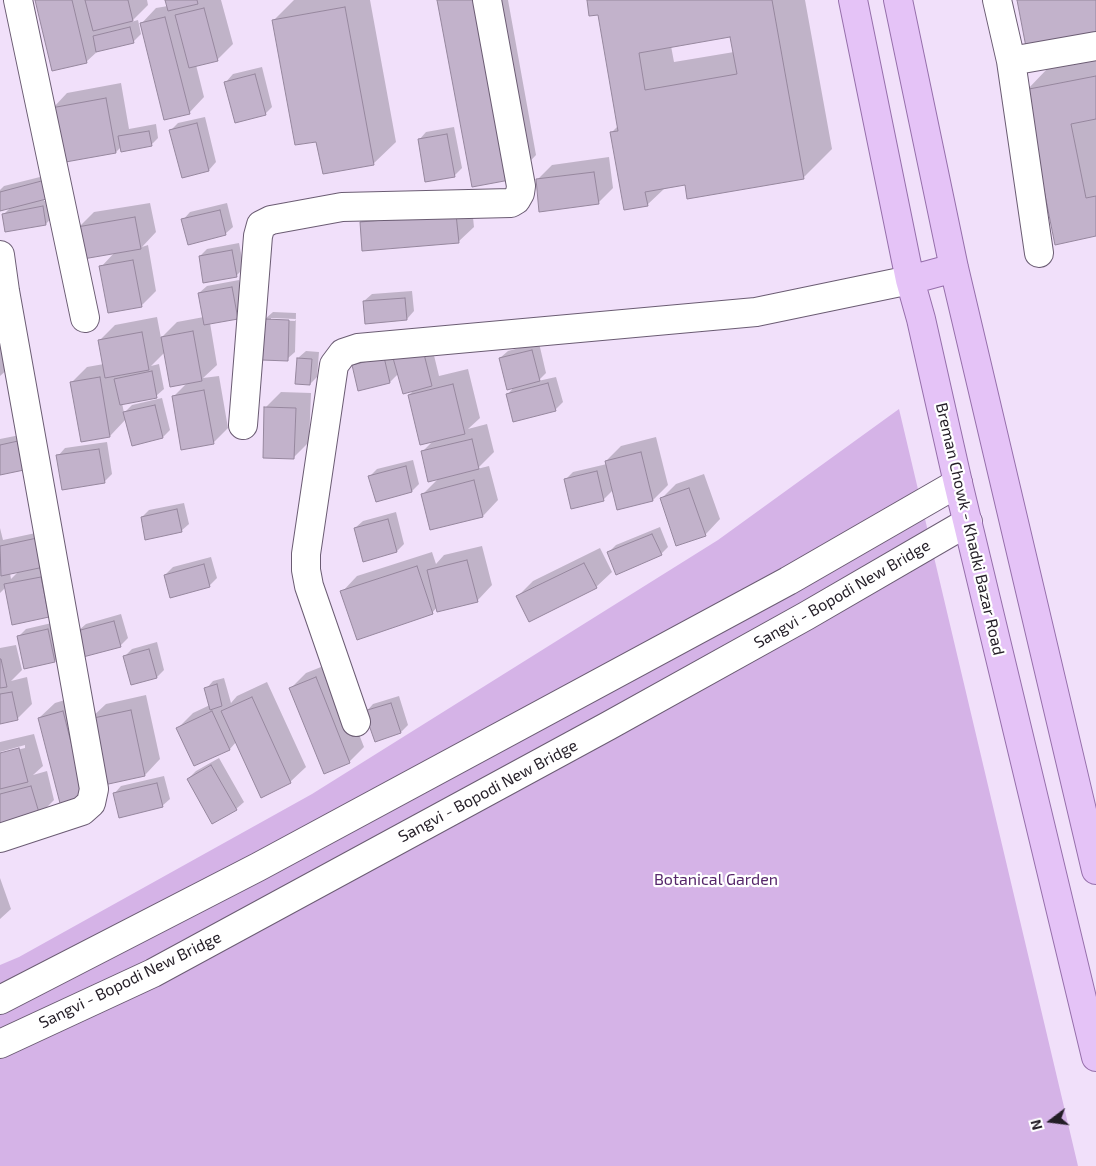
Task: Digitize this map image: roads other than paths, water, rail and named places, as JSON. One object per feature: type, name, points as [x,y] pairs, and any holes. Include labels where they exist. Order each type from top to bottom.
[{"type":"main road","name":"Breman Chowk - Khadki Bazar Road","points":[[853,0],[910,280],[921,319],[958,482],[1096,1057]]},
{"type":"main road","points":[[898,0],[954,268],[1096,870]]},
{"type":"main road","points":[[910,280],[954,268]]},
{"type":"street","points":[[18,0],[86,318]]},
{"type":"street","points":[[243,425],[258,236],[261,225],[271,220],[342,206],[511,203],[516,200],[521,186],[487,0]]},
{"type":"street","points":[[997,0],[1011,61],[1039,253]]},
{"type":"street","points":[[1011,61],[1096,46]]},
{"type":"street","points":[[0,255],[5,292],[94,788],[91,803],[82,811],[0,838]]},
{"type":"street","points":[[356,722],[309,586],[306,570],[306,554],[334,365],[343,353],[358,348],[756,312],[910,280]]},
{"type":"street","points":[[0,1000],[267,862],[788,581],[958,482]]},
{"type":"street","name":"Sangvi - Bopodi New Bridge","points":[[0,1044],[152,973],[608,726],[806,616],[968,522]]},
{"type":"park label","name":"Botanical Garden","points":[[716,880]]}]
